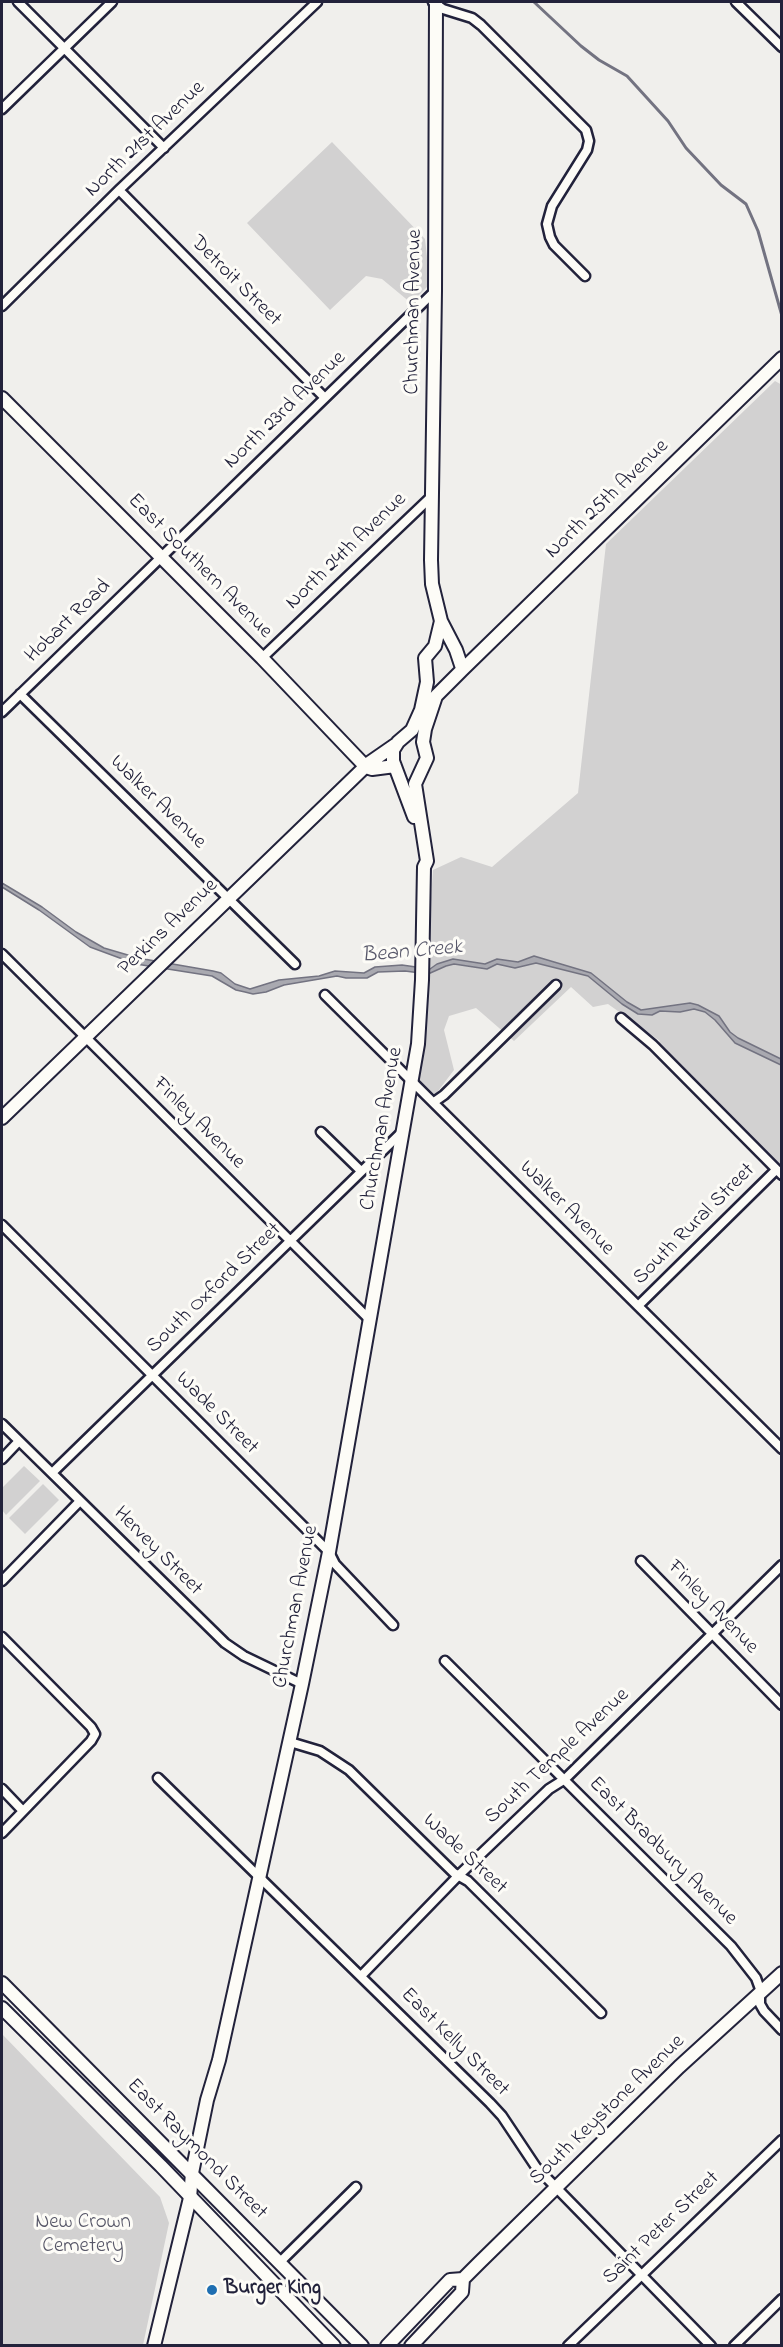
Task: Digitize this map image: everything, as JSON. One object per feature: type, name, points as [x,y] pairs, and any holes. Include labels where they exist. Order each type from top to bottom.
[{"type":"main road","name":"Churchman Avenue","points":[[424,867],[427,861],[415,784],[427,758],[423,742],[429,714],[436,696],[461,671],[456,650],[441,621],[432,584],[435,2]]},
{"type":"main road","name":"North 25th Avenue","points":[[461,671],[782,358]]},
{"type":"main road","name":"East Southern Avenue","points":[[2,398],[262,658],[366,767]]},
{"type":"main road","points":[[395,745],[412,730],[421,710],[427,682],[424,662],[436,642],[441,621]]},
{"type":"main road","points":[[432,651],[444,646],[456,650]]},
{"type":"main road","points":[[406,737],[423,742]]},
{"type":"main road","name":"Churchman Avenue","points":[[154,2346],[190,2198],[192,2173],[207,2100],[219,2060],[260,1878],[329,1552],[417,1044],[422,980],[424,867],[414,817],[393,756],[395,745]]},
{"type":"main road","name":"Perkins Avenue","points":[[2,1118],[369,763],[395,745]]},
{"type":"main road","points":[[366,767],[372,769],[396,767],[410,773],[421,768]]},
{"type":"main road","name":"South Keystone Avenue","points":[[387,2346],[450,2280],[463,2279],[679,2067],[782,1973]]},
{"type":"main road","name":"East Raymond Street","points":[[2,1983],[362,2346]]},
{"type":"main road","name":"East Raymond Street","points":[[2,2008],[161,2166],[334,2346]]},
{"type":"main road","name":"South Keystone Avenue","points":[[411,2346],[462,2292],[463,2279]]},
{"type":"street","points":[[18,2],[164,148]]},
{"type":"street","points":[[2,109],[112,2]]},
{"type":"street","name":"North 21st Avenue","points":[[2,306],[119,190],[317,2]]},
{"type":"street","points":[[435,2],[448,11],[472,18],[481,25],[586,130],[589,141],[587,150],[552,206],[547,224],[550,237],[557,249],[585,276]]},
{"type":"street","points":[[736,2],[782,47]]},
{"type":"street","name":"Detroit Street","points":[[119,190],[325,398]]},
{"type":"street","name":"North 23rd Avenue","points":[[161,557],[435,291]]},
{"type":"street","name":"North 24th Avenue","points":[[262,658],[431,497]]},
{"type":"street","name":"Hobart Road","points":[[2,712],[161,557]]},
{"type":"street","name":"Walker Avenue","points":[[20,694],[295,964]]},
{"type":"street","name":"Finley Avenue","points":[[2,954],[369,1319]]},
{"type":"street","points":[[434,1102],[444,1095],[556,985]]},
{"type":"street","name":"Walker Avenue","points":[[325,994],[782,1449]]},
{"type":"street","points":[[621,1018],[652,1045],[779,1172]]},
{"type":"street","name":"South Oxford Street","points":[[52,1473],[403,1131]]},
{"type":"street","points":[[321,1132],[361,1171]]},
{"type":"street","name":"South Rural Street","points":[[638,1306],[779,1172]]},
{"type":"street","name":"Wade Street","points":[[2,1225],[329,1552]]},
{"type":"street","name":"Hervey Street","points":[[2,1424],[225,1643],[244,1656],[302,1684]]},
{"type":"street","points":[[2,1459],[19,1441]]},
{"type":"street","points":[[2,1581],[80,1501]]},
{"type":"street","points":[[329,1552],[335,1564],[393,1625]]},
{"type":"street","name":"Finley Avenue","points":[[641,1561],[782,1705]]},
{"type":"street","name":"South Temple Avenue","points":[[361,1976],[459,1875],[549,1789],[565,1779],[782,1565]]},
{"type":"street","points":[[2,1637],[91,1727],[95,1734],[92,1742],[2,1833]]},
{"type":"street","name":"East Bradbury Avenue","points":[[445,1661],[731,1946],[759,1982],[760,2004],[764,2011],[782,2030]]},
{"type":"street","name":"Wade Street","points":[[290,1742],[320,1752],[349,1770],[454,1873],[477,1889],[601,2013]]},
{"type":"street","name":"East Kelly Street","points":[[158,1778],[496,2109],[527,2156],[711,2346]]},
{"type":"street","points":[[2,1789],[23,1811]]},
{"type":"street","name":"Saint Peter Street","points":[[568,2346],[782,2140]]},
{"type":"street","points":[[280,2262],[356,2187]]},
{"type":"street","points":[[734,2346],[782,2299]]},
{"type":"green space","points":[[332,142],[425,239],[430,284],[411,303],[382,279],[366,276],[330,310],[247,223]]},
{"type":"green space","points":[[775,381],[782,385],[781,1169],[657,1044],[660,1041],[608,1004],[593,1007],[571,987],[514,1041],[476,1008],[449,1016],[444,1030],[454,1070],[435,1095],[418,1079],[433,870],[461,857],[492,867],[578,793],[606,544]]},
{"type":"green space","points":[[24,1466],[40,1481],[6,1515],[2,1510],[2,1488]]},
{"type":"green space","points":[[43,1484],[59,1500],[25,1534],[9,1518]]},
{"type":"green space","name":"New Crown Cemetery","points":[[2,2034],[160,2197],[169,2223],[143,2345],[2,2345]]},
{"type":"shaded area","name":"Bean Creek","points":[[2,883],[104,948],[138,958],[221,973],[235,984],[250,989],[279,980],[319,976],[335,971],[364,973],[375,967],[402,965],[430,969],[453,959],[485,964],[497,959],[518,962],[534,956],[591,973],[627,1002],[641,1010],[690,1003],[698,1005],[719,1016],[730,1032],[738,1038],[781,1059],[781,1065],[735,1043],[705,1012],[694,1009],[680,1012],[660,1011],[652,1015],[638,1014],[588,976],[536,963],[515,968],[497,964],[487,969],[454,964],[428,974],[405,971],[378,972],[367,978],[337,976],[284,985],[253,994],[236,990],[212,976],[136,964],[90,947],[39,910],[2,887]]},
{"type":"waterway","points":[[534,2],[581,46],[599,60],[627,76],[668,121],[686,148],[721,185],[746,204],[758,231],[782,316]]},
{"type":"place","name":"Burger King","points":[[212,2290]]}]
